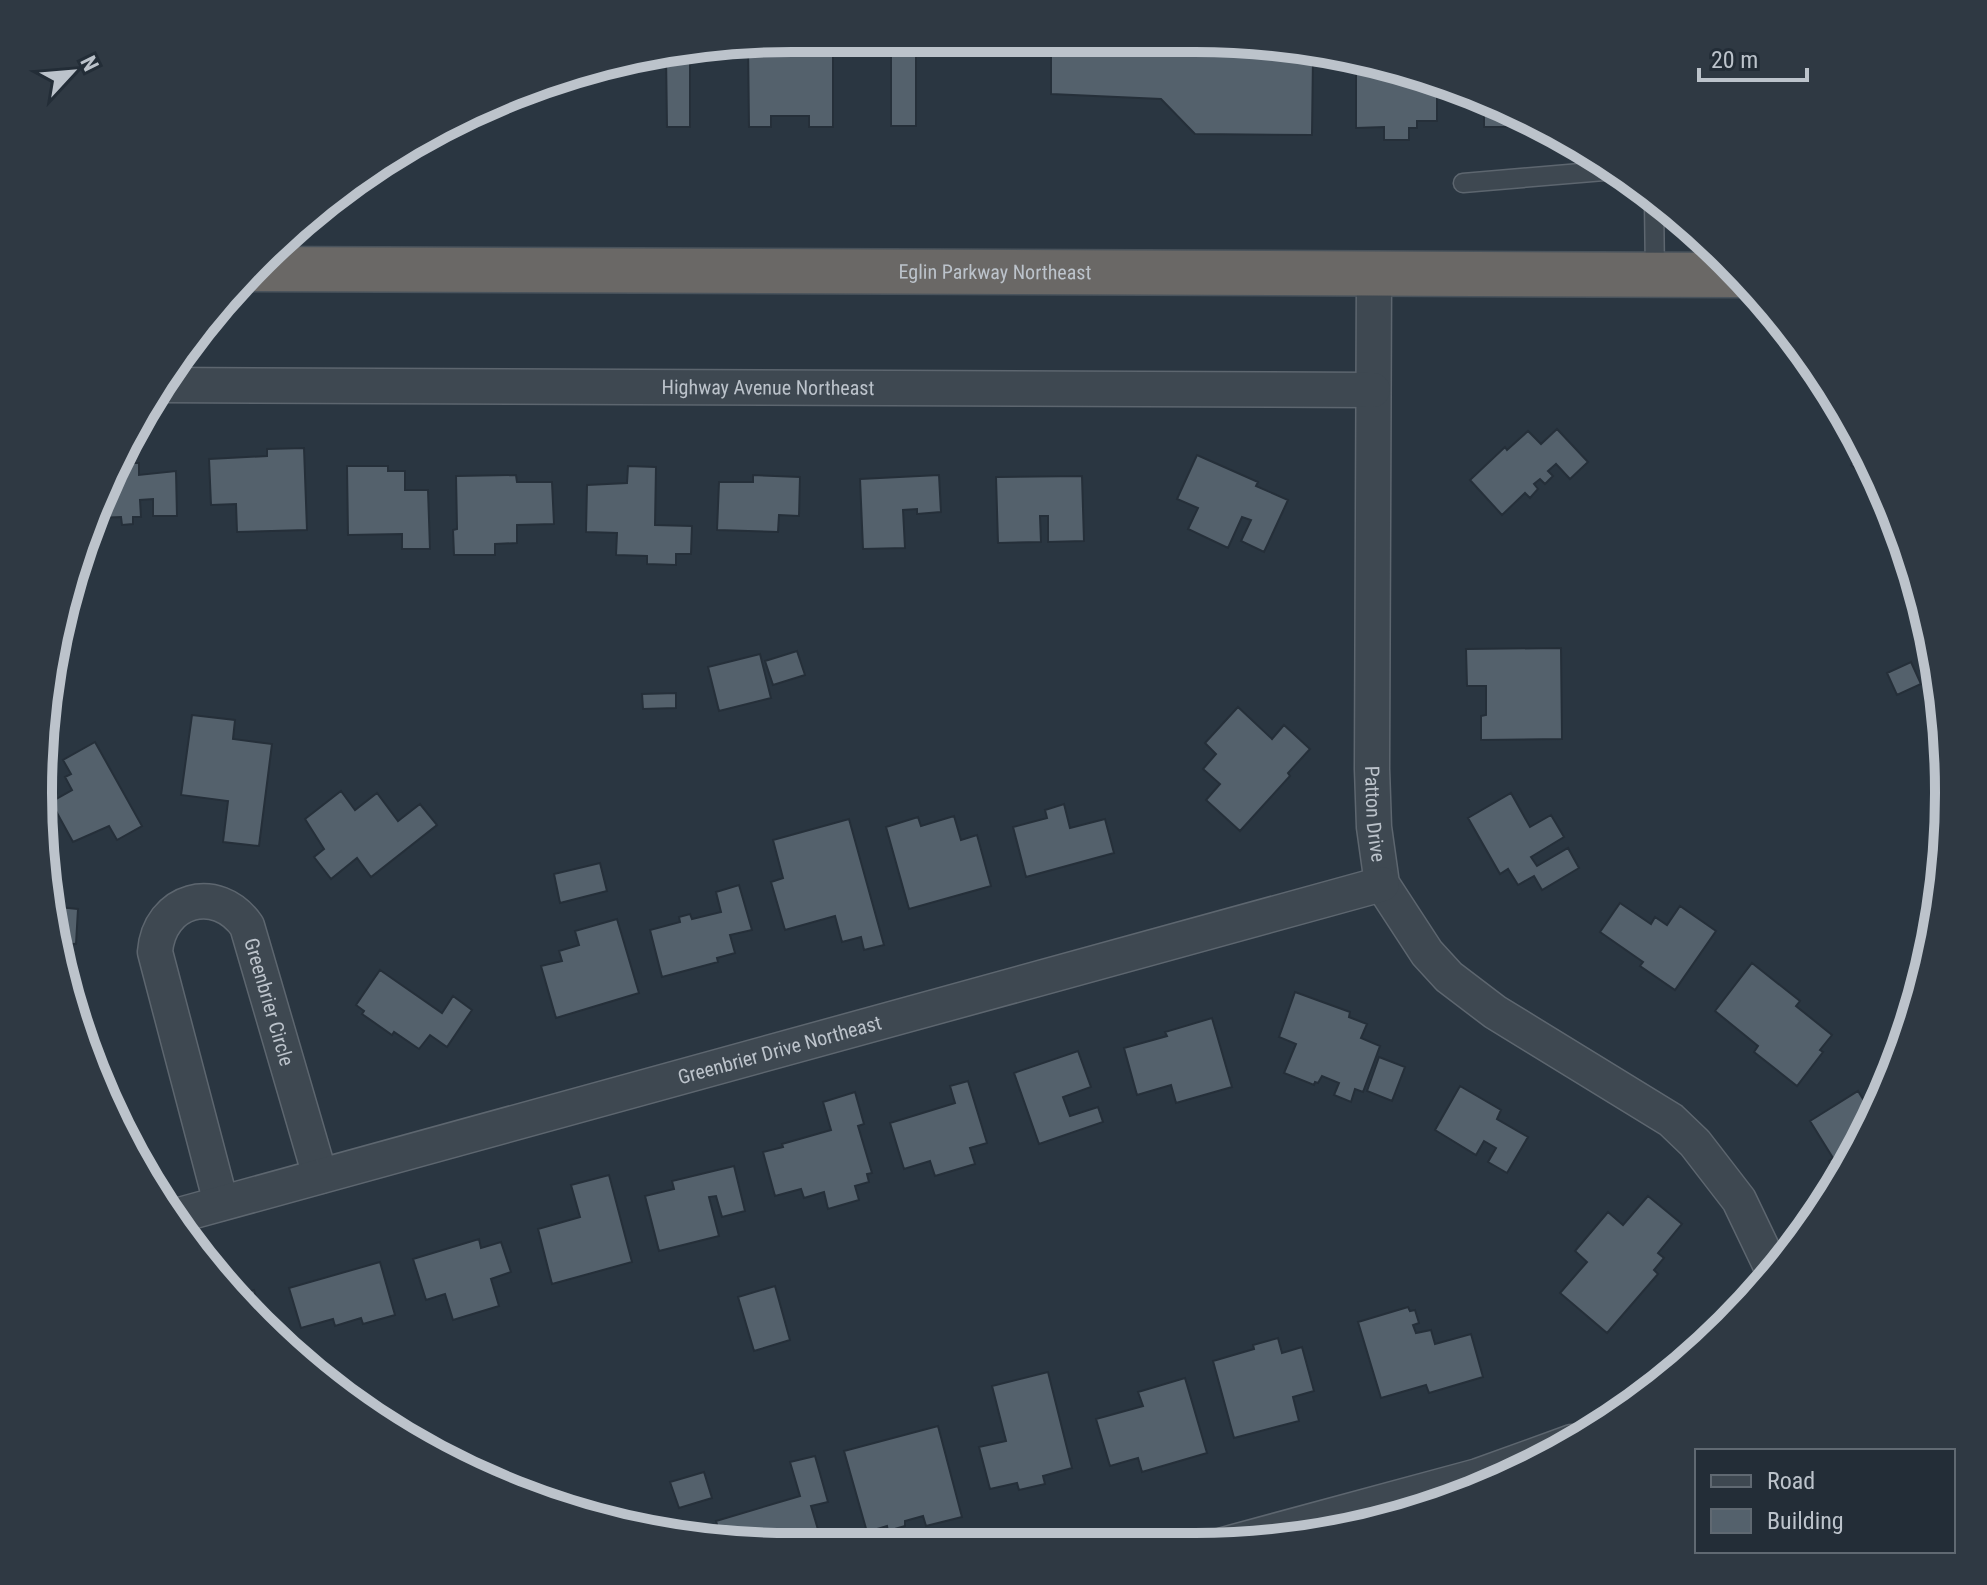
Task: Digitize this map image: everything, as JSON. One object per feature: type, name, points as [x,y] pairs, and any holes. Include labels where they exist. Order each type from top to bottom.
[{"type":"highway","name":"Eglin Parkway Northeast","points":[[269,269],[1724,275]]},
{"type":"street","name":"Patton Drive","points":[[1374,274],[1372,769],[1374,827],[1382,884],[1427,953],[1449,977],[1495,1012],[1671,1120],[1695,1143],[1739,1200],[1768,1260]]},
{"type":"street","name":"Highway Avenue Northeast","points":[[174,385],[1373,390]]},
{"type":"street","name":"Greenbrier Drive Northeast","points":[[184,1214],[1382,884]]},
{"type":"street","name":"Greenbrier Circle","points":[[221,1203],[155,952],[156,938],[168,916],[189,903],[215,902],[239,914],[247,926],[320,1176]]},
{"type":"street","points":[[1289,1527],[1489,1472]]},
{"type":"lane","points":[[1463,183],[1597,172]]},
{"type":"lane","points":[[1654,212],[1655,275]]},
{"type":"building","points":[[833,52],[833,127],[809,127],[809,116],[771,116],[771,127],[749,127],[748,54]]},
{"type":"building","points":[[891,52],[916,52],[916,126],[891,126]]},
{"type":"building","points":[[1051,52],[1194,52],[1291,58],[1313,62],[1312,135],[1195,134],[1161,99],[1051,94]]},
{"type":"building","points":[[690,59],[690,127],[667,127],[666,63]]},
{"type":"building","points":[[1353,69],[1386,77],[1437,93],[1437,121],[1417,121],[1417,128],[1409,128],[1409,140],[1384,140],[1384,127],[1356,128],[1356,70]]},
{"type":"building","points":[[1484,111],[1520,127],[1484,127]]},
{"type":"building","points":[[1557,429],[1588,462],[1570,479],[1556,464],[1548,471],[1553,476],[1545,484],[1540,479],[1534,484],[1538,489],[1530,498],[1525,493],[1502,515],[1470,480],[1505,447],[1507,450],[1528,431],[1541,444]]},
{"type":"building","points":[[304,448],[307,530],[237,532],[236,504],[211,505],[209,459],[267,456],[267,449]]},
{"type":"building","points":[[1197,455],[1258,482],[1256,486],[1288,500],[1264,552],[1241,541],[1251,520],[1242,517],[1228,548],[1188,529],[1198,508],[1177,499]]},
{"type":"building","points":[[1856,459],[1863,473],[1851,465]]},
{"type":"building","points":[[129,463],[139,463],[139,475],[176,471],[177,516],[153,516],[153,499],[140,500],[141,517],[133,517],[133,524],[122,525],[121,517],[105,518]]},
{"type":"building","points":[[347,466],[388,466],[388,471],[405,471],[405,490],[428,490],[430,549],[402,549],[402,534],[348,535]]},
{"type":"building","points":[[628,466],[656,467],[655,525],[692,526],[691,554],[676,554],[676,565],[647,564],[647,556],[616,555],[617,533],[586,532],[587,485],[627,483]]},
{"type":"building","points":[[516,475],[517,482],[552,482],[554,524],[517,525],[517,543],[495,544],[495,555],[454,555],[456,476]]},
{"type":"building","points":[[753,475],[800,477],[799,516],[779,515],[778,532],[717,530],[719,482],[753,482]]},
{"type":"building","points":[[939,475],[941,512],[917,514],[917,509],[903,510],[905,548],[863,549],[860,479]]},
{"type":"building","points":[[1082,476],[1084,541],[1048,542],[1048,516],[1040,516],[1041,542],[998,543],[996,477]]},
{"type":"building","points":[[1561,648],[1562,739],[1481,740],[1481,716],[1486,715],[1486,686],[1467,686],[1466,649]]},
{"type":"building","points":[[797,651],[805,675],[773,685],[765,661]]},
{"type":"building","points":[[760,654],[771,698],[719,711],[708,667]]},
{"type":"building","points":[[1911,662],[1921,684],[1897,695],[1887,673]]},
{"type":"building","points":[[676,693],[676,708],[643,709],[642,694]]},
{"type":"building","points":[[1238,707],[1272,739],[1284,725],[1310,749],[1240,831],[1206,800],[1220,784],[1203,769],[1216,754],[1205,743]]},
{"type":"building","points":[[192,715],[235,720],[233,739],[272,744],[259,846],[223,842],[228,801],[181,795]]},
{"type":"building","points":[[95,742],[142,826],[117,840],[109,826],[73,842],[53,805],[52,801],[72,790],[65,777],[71,774],[63,760]]},
{"type":"building","points":[[341,791],[355,810],[377,793],[398,821],[420,804],[437,825],[371,877],[357,858],[331,879],[314,857],[324,849],[305,819]]},
{"type":"building","points":[[1511,793],[1530,827],[1551,815],[1564,837],[1531,857],[1537,866],[1568,848],[1579,868],[1542,890],[1534,876],[1518,885],[1508,869],[1500,874],[1468,818]]},
{"type":"building","points":[[1064,804],[1070,828],[1105,819],[1114,853],[1026,877],[1013,827],[1047,818],[1045,810]]},
{"type":"building","points":[[954,816],[961,840],[977,835],[991,886],[909,909],[886,827],[918,817],[921,826]]},
{"type":"building","points":[[849,819],[884,945],[864,950],[861,937],[842,942],[835,916],[785,930],[771,882],[783,878],[773,840]]},
{"type":"building","points":[[600,863],[607,891],[560,903],[554,874]]},
{"type":"building","points":[[739,885],[752,930],[730,935],[735,953],[717,958],[718,962],[662,977],[650,930],[680,922],[679,917],[690,914],[692,919],[721,912],[716,892]]},
{"type":"building","points":[[1620,903],[1651,924],[1655,917],[1667,925],[1680,906],[1716,931],[1675,990],[1640,966],[1643,962],[1600,932]]},
{"type":"building","points":[[61,907],[78,909],[76,944],[68,943]]},
{"type":"building","points":[[617,919],[639,993],[556,1018],[541,966],[562,961],[559,951],[579,945],[575,931]]},
{"type":"building","points":[[1752,963],[1800,1001],[1796,1006],[1832,1035],[1797,1086],[1754,1052],[1758,1046],[1715,1011]]},
{"type":"building","points":[[380,970],[442,1013],[453,996],[472,1010],[447,1047],[430,1035],[419,1049],[362,1014],[364,1011],[356,1005]]},
{"type":"building","points":[[1295,992],[1350,1012],[1349,1017],[1367,1024],[1361,1038],[1380,1046],[1363,1092],[1355,1089],[1351,1102],[1334,1095],[1339,1083],[1322,1076],[1314,1085],[1284,1073],[1296,1044],[1279,1037]]},
{"type":"building","points":[[1212,1018],[1232,1087],[1176,1103],[1171,1085],[1137,1095],[1124,1048],[1167,1036],[1165,1032]]},
{"type":"building","points":[[1078,1051],[1091,1087],[1063,1097],[1070,1116],[1098,1107],[1103,1122],[1039,1144],[1014,1073]]},
{"type":"building","points":[[1379,1057],[1405,1067],[1392,1101],[1367,1091]]},
{"type":"building","points":[[968,1081],[987,1143],[970,1148],[975,1164],[935,1176],[930,1161],[904,1169],[890,1123],[955,1103],[950,1086]]},
{"type":"building","points":[[1460,1086],[1501,1110],[1497,1119],[1528,1137],[1507,1173],[1488,1162],[1496,1148],[1484,1141],[1476,1155],[1435,1130]]},
{"type":"building","points":[[1858,1091],[1866,1104],[1833,1168],[1829,1161],[1833,1158],[1810,1121]]},
{"type":"building","points":[[855,1092],[864,1124],[858,1126],[872,1173],[867,1174],[869,1182],[855,1186],[859,1200],[828,1209],[824,1192],[804,1198],[801,1189],[775,1196],[763,1152],[831,1130],[823,1102]]},
{"type":"building","points":[[734,1166],[745,1211],[722,1217],[716,1196],[709,1197],[719,1236],[659,1251],[645,1196],[674,1189],[672,1181]]},
{"type":"building","points":[[609,1175],[632,1262],[552,1284],[538,1229],[580,1217],[571,1185]]},
{"type":"building","points":[[1648,1196],[1682,1224],[1658,1253],[1664,1258],[1654,1270],[1658,1274],[1607,1333],[1560,1293],[1587,1262],[1575,1251],[1608,1212],[1623,1225]]},
{"type":"building","points":[[479,1239],[481,1248],[501,1242],[511,1272],[491,1279],[499,1306],[453,1320],[445,1294],[426,1300],[413,1259]]},
{"type":"building","points":[[380,1262],[395,1315],[363,1324],[361,1318],[335,1326],[333,1319],[301,1328],[289,1288]]},
{"type":"building","points":[[775,1286],[790,1340],[754,1351],[738,1297]]},
{"type":"building","points":[[254,1290],[258,1304],[246,1292]]},
{"type":"building","points":[[1408,1307],[1410,1311],[1415,1310],[1419,1323],[1413,1325],[1416,1333],[1431,1330],[1435,1344],[1471,1334],[1483,1377],[1429,1393],[1426,1385],[1381,1398],[1358,1322]]},
{"type":"building","points":[[1278,1338],[1282,1353],[1302,1347],[1314,1391],[1293,1397],[1299,1421],[1234,1438],[1213,1361]]},
{"type":"building","points":[[1048,1372],[1072,1468],[1043,1476],[1045,1484],[1019,1490],[1017,1483],[990,1489],[979,1447],[1006,1441],[992,1386]]},
{"type":"building","points":[[1185,1378],[1207,1453],[1142,1472],[1138,1458],[1110,1466],[1096,1419],[1143,1406],[1138,1392]]},
{"type":"building","points":[[938,1426],[962,1517],[926,1526],[923,1516],[905,1521],[905,1526],[888,1531],[887,1526],[867,1532],[844,1451]]},
{"type":"building","points":[[815,1456],[828,1502],[811,1506],[819,1533],[718,1529],[716,1521],[800,1496],[790,1462]]},
{"type":"building","points":[[704,1472],[712,1498],[679,1508],[670,1482]]}]
